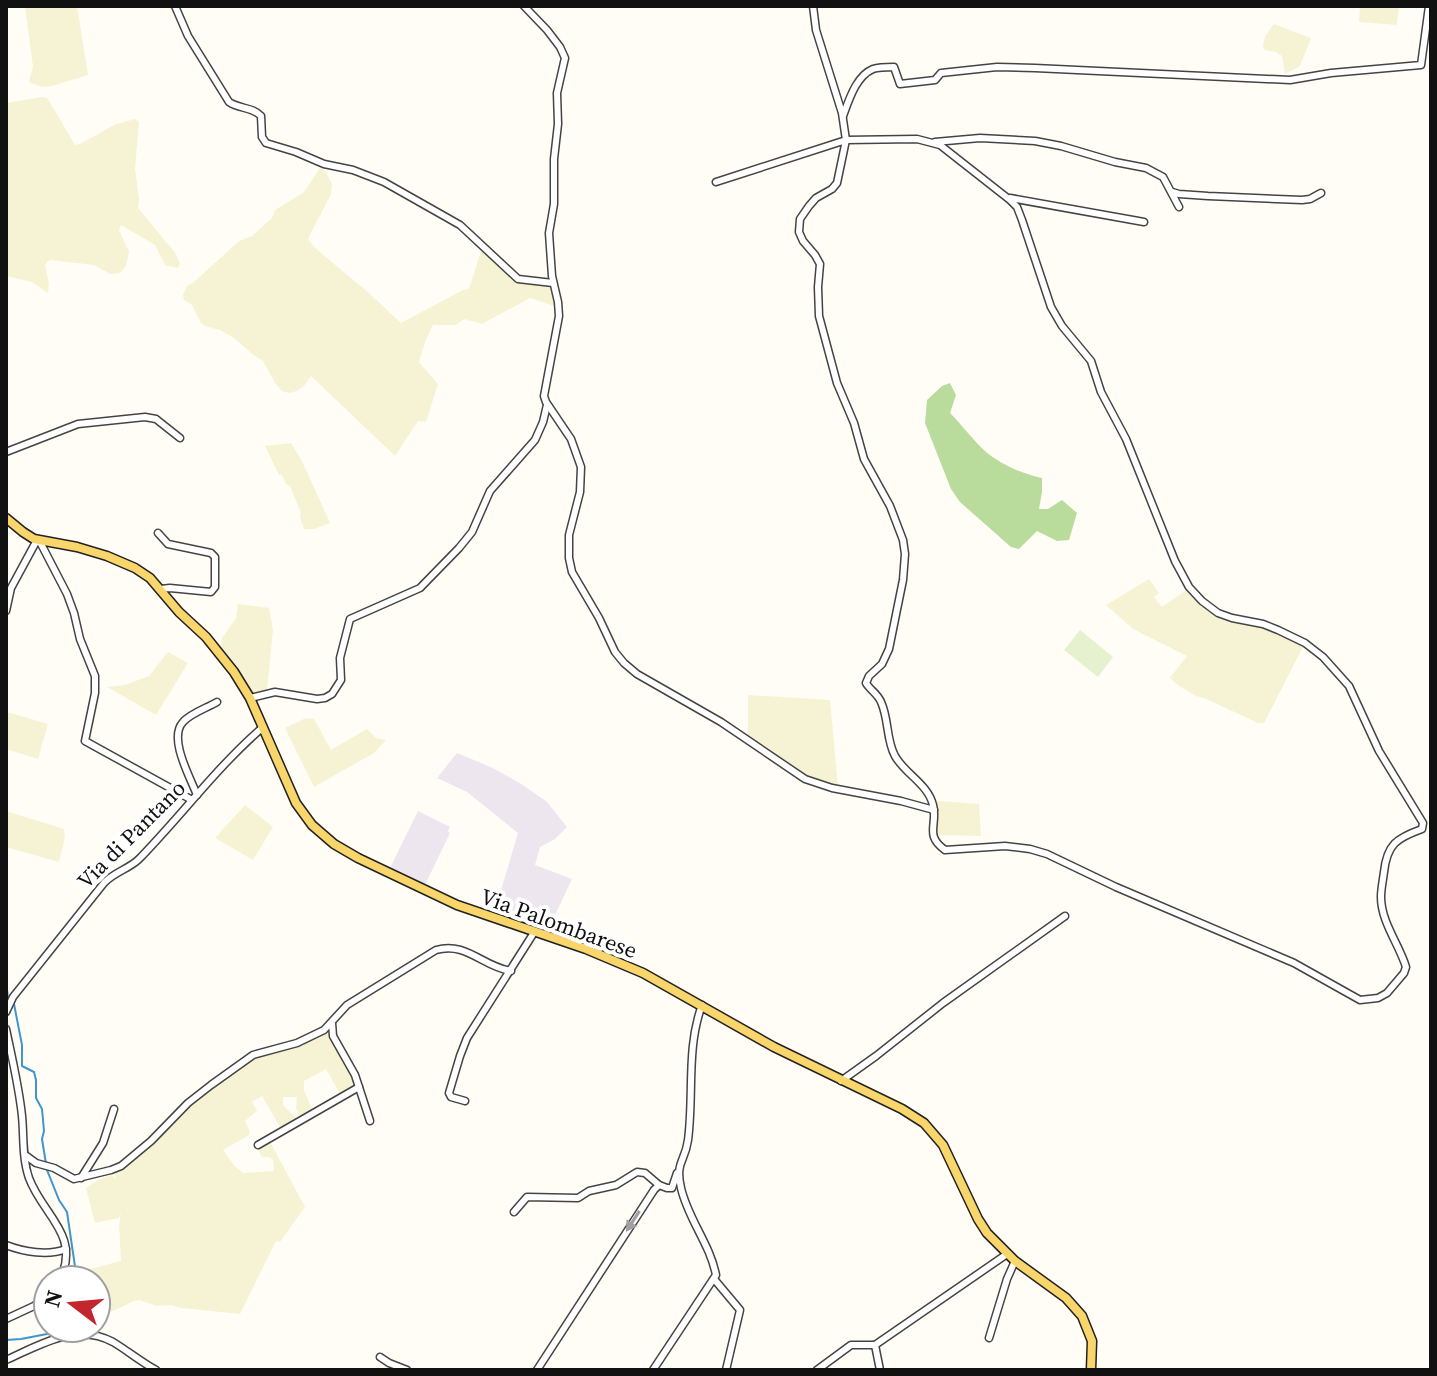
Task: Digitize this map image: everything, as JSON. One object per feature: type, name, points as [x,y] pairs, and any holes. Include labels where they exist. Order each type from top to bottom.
[{"type":"main road","name":"Via Palombarese","points":[[6,518],[25,534],[38,540],[81,548],[124,562],[143,573],[160,589],[224,658],[250,698],[296,803],[324,838],[358,858],[449,901],[632,968],[757,1038],[906,1111],[931,1130],[947,1153],[980,1223],[1007,1254],[1064,1296],[1082,1316],[1092,1339],[1091,1370]]},
{"type":"street","points":[[175,6],[189,38],[229,102],[261,116],[262,137],[266,143],[384,182],[460,225],[518,279],[553,283]]},
{"type":"street","points":[[250,698],[275,692],[314,700],[332,694],[341,680],[340,658],[350,619],[418,590],[472,532],[491,489],[535,440],[543,422],[559,316],[549,233],[554,204],[557,93],[565,58],[547,30],[524,6]]},
{"type":"street","points":[[813,6],[817,36],[843,116],[846,140],[837,183],[811,204],[800,219],[799,232],[820,264],[819,316],[838,386],[854,423],[864,459],[889,503],[905,548],[905,573],[889,649],[882,664],[866,683],[879,697],[895,756],[927,793],[934,810],[932,835],[943,849],[1005,846],[1047,854],[1121,890],[1294,963],[1359,1000],[1378,998],[1387,993],[1406,970],[1382,903],[1385,863],[1397,840],[1422,829],[1423,823],[1379,751],[1351,689],[1323,657],[1305,643],[1278,630],[1215,611],[1189,587],[1176,564],[1126,439],[1101,392],[1091,361],[1052,310],[1019,212],[1006,197],[935,142]]},
{"type":"street","points":[[843,116],[854,88],[864,76],[872,69],[894,67],[900,84],[935,80],[941,73],[997,67],[1290,80],[1421,65],[1429,6]]},
{"type":"street","points":[[716,182],[846,140],[915,139],[935,142],[986,138],[1052,144],[1152,170],[1163,177],[1179,207]]},
{"type":"street","points":[[1172,192],[1181,195],[1300,200],[1321,193]]},
{"type":"street","points":[[1006,197],[1144,222]]},
{"type":"street","points":[[547,404],[573,442],[582,471],[569,535],[571,569],[615,652],[624,663],[637,674],[721,722],[802,778],[828,787],[934,810]]},
{"type":"street","points":[[6,452],[76,425],[147,417],[161,422],[180,438]]},
{"type":"street","points":[[158,533],[168,544],[211,553],[215,557],[213,592],[168,587],[160,589]]},
{"type":"street","points":[[6,611],[11,588],[38,540]]},
{"type":"street","points":[[38,540],[67,594],[95,676],[96,691],[85,741],[195,798]]},
{"type":"street","points":[[195,798],[177,735],[186,719],[217,702]]},
{"type":"street","name":"Via di Pantano","points":[[6,1012],[13,997],[105,882],[138,860],[262,728]]},
{"type":"street","points":[[841,1081],[1065,916]]},
{"type":"street","points":[[465,1101],[451,1097],[449,1093],[462,1049],[535,931]]},
{"type":"street","points":[[25,1155],[68,1177],[81,1178],[121,1166],[156,1137],[194,1098],[251,1056],[321,1032],[347,1005],[438,949],[459,948],[497,968],[511,971]]},
{"type":"street","points":[[514,1212],[527,1197],[578,1198],[589,1191],[616,1185],[637,1172],[645,1173],[659,1185],[672,1188],[688,1142],[693,1041],[702,1005]]},
{"type":"street","points":[[332,1023],[333,1035],[354,1073],[370,1121]]},
{"type":"street","points":[[6,1029],[20,1104],[29,1179],[59,1228],[66,1249],[65,1264]]},
{"type":"street","points":[[258,1145],[359,1087]]},
{"type":"street","points":[[81,1178],[103,1143],[114,1109]]},
{"type":"street","points":[[653,1370],[714,1279],[715,1270],[683,1196],[678,1169]]},
{"type":"street","points":[[537,1370],[652,1191],[659,1185]]},
{"type":"street","points":[[6,1245],[52,1253],[66,1249]]},
{"type":"street","points":[[817,1370],[851,1345],[875,1345],[1007,1254]]},
{"type":"street","points":[[989,1338],[1015,1261]]},
{"type":"street","points":[[714,1279],[741,1311],[726,1370]]},
{"type":"street","points":[[6,1319],[32,1307]]},
{"type":"street","points":[[112,1343],[156,1370]]},
{"type":"street","points":[[6,1360],[38,1344]]},
{"type":"street","points":[[875,1345],[880,1370]]},
{"type":"street","points":[[380,1357],[407,1370]]},
{"type":"shaded area","points":[[25,6],[77,6],[88,75],[52,86],[42,87],[29,82],[33,67]]},
{"type":"shaded area","points":[[1360,6],[1399,6],[1397,25],[1359,22]]},
{"type":"shaded area","points":[[1274,24],[1311,38],[1300,66],[1285,74],[1282,56],[1265,50],[1263,46],[1265,36]]},
{"type":"shaded area","points":[[47,98],[75,145],[116,124],[135,119],[139,122],[135,169],[138,208],[176,254],[180,264],[178,268],[165,265],[155,245],[121,225],[119,230],[129,252],[126,266],[120,273],[110,274],[94,265],[51,260],[45,266],[48,293],[32,282],[6,276],[6,103]]},
{"type":"shaded area","points":[[320,168],[332,184],[331,194],[308,239],[401,323],[469,289],[482,248],[518,281],[548,285],[555,296],[557,307],[530,298],[482,324],[464,319],[456,325],[433,325],[419,362],[438,384],[426,422],[418,421],[395,456],[311,376],[297,391],[282,391],[263,361],[234,338],[201,323],[192,305],[184,300],[187,286],[239,241],[252,236],[272,218],[275,210],[304,192]]},
{"type":"shaded area","points":[[291,443],[330,523],[314,529],[304,529],[290,486],[279,475],[265,446]]},
{"type":"shaded area","points":[[1149,579],[1159,593],[1154,597],[1162,607],[1186,590],[1209,612],[1219,617],[1267,627],[1304,645],[1264,723],[1179,686],[1170,678],[1187,656],[1133,629],[1106,605]]},
{"type":"shaded area","points":[[238,604],[269,608],[273,630],[267,690],[253,694],[221,650],[222,638],[236,618]]},
{"type":"shaded area","points":[[168,652],[188,663],[156,715],[107,687],[125,685],[149,676]]},
{"type":"shaded area","points":[[748,695],[830,700],[838,787],[805,778],[753,741],[748,735]]},
{"type":"shaded area","points":[[7,712],[48,724],[38,759],[6,749]]},
{"type":"shaded area","points":[[306,718],[314,719],[331,750],[367,729],[376,738],[386,740],[374,753],[314,787],[285,728]]},
{"type":"shaded area","points":[[457,753],[523,785],[547,802],[567,827],[555,839],[540,847],[535,865],[572,879],[549,928],[496,907],[518,833],[467,792],[437,778]]},
{"type":"shaded area","points":[[936,803],[979,804],[981,836],[937,835]]},
{"type":"shaded area","points":[[245,805],[273,827],[253,860],[215,838]]},
{"type":"shaded area","points":[[6,811],[64,829],[59,862],[6,847]]},
{"type":"shaded area","points":[[418,811],[450,827],[424,887],[389,870]]},
{"type":"shaded area","points":[[330,1027],[357,1081],[356,1086],[341,1096],[326,1069],[304,1081],[304,1090],[313,1111],[300,1117],[296,1108],[297,1097],[283,1097],[283,1105],[298,1120],[280,1127],[262,1096],[252,1102],[257,1111],[245,1121],[249,1135],[223,1150],[243,1173],[274,1171],[273,1160],[262,1157],[257,1148],[269,1140],[305,1207],[280,1242],[276,1241],[240,1314],[157,1306],[139,1300],[112,1312],[112,1264],[110,1264],[121,1261],[121,1213],[119,1218],[95,1223],[86,1188],[112,1175],[116,1179],[114,1173],[161,1135],[192,1102],[252,1058]]},
{"type":"green space","points":[[950,383],[956,395],[950,413],[980,446],[1004,464],[1042,478],[1039,509],[1048,509],[1062,500],[1077,513],[1069,540],[1057,541],[1037,531],[1019,549],[1011,547],[960,502],[951,489],[925,423],[927,400]]},
{"type":"green space","points":[[1080,630],[1113,657],[1098,677],[1064,650]]},
{"type":"waterway","points":[[7,989],[8,999]]},
{"type":"waterway","points":[[14,1004],[22,1045],[22,1066],[34,1072],[36,1098],[42,1109],[42,1139],[47,1170],[67,1212],[75,1264]]},
{"type":"waterway","points":[[6,1340],[32,1337]]}]
